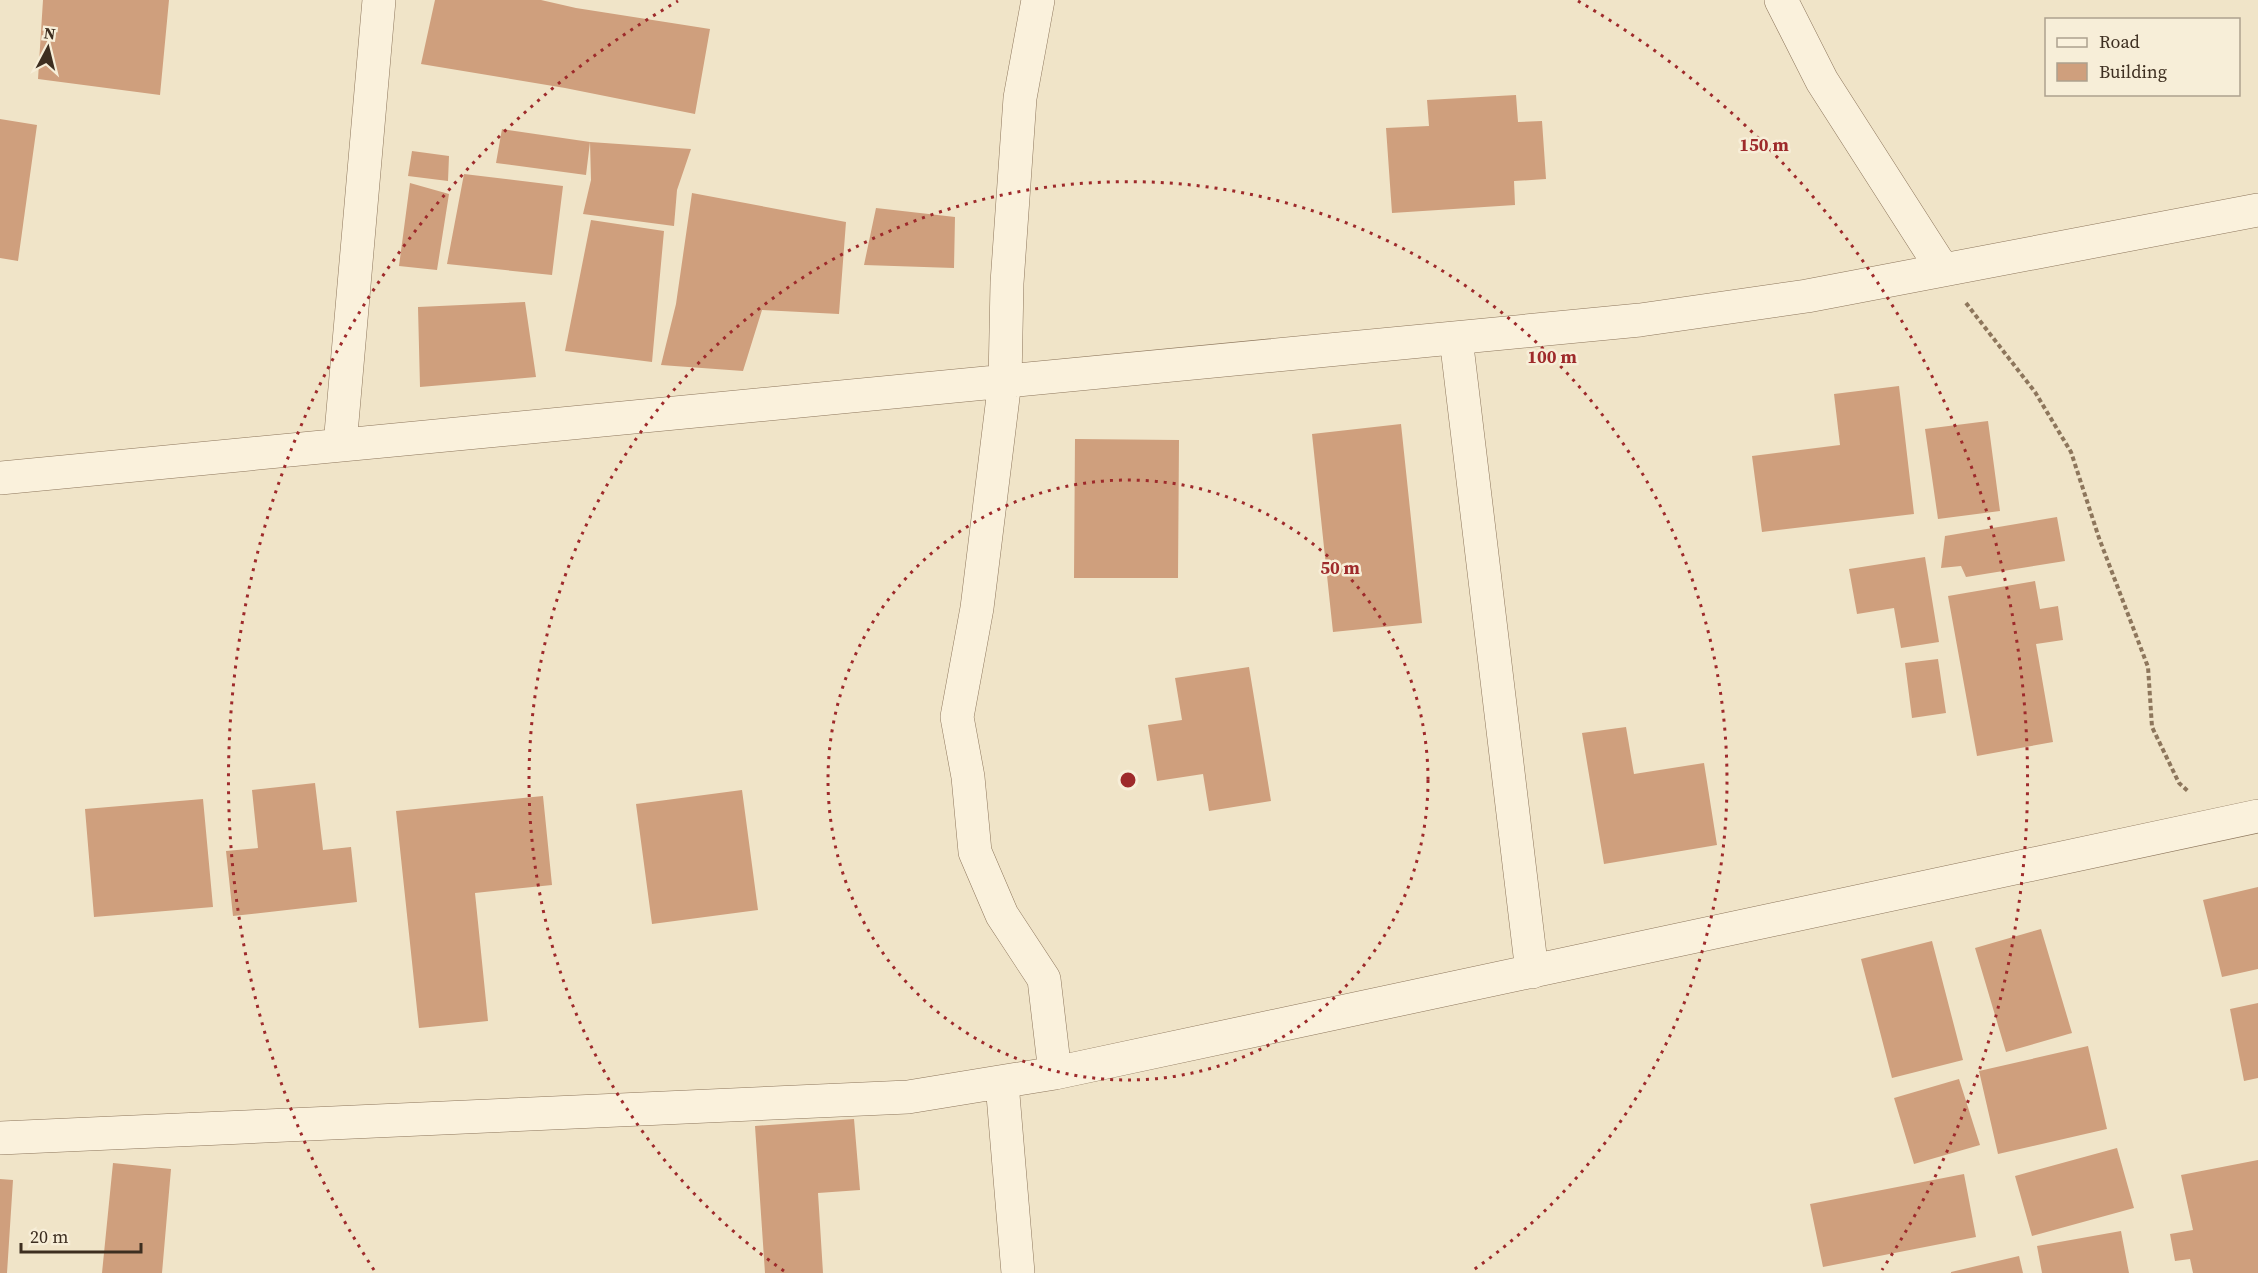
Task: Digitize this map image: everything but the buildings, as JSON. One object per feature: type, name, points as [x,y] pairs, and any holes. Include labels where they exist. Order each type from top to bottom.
[{"type":"street","points":[[340,445],[379,0]]},
{"type":"street","points":[[1038,0],[1020,98],[1007,283],[1005,381],[977,608],[957,717],[968,777],[975,852],[1002,915],[1044,979],[1055,1073]]},
{"type":"street","points":[[1781,0],[1822,81],[1943,270]]},
{"type":"street","points":[[0,478],[1640,320],[1807,296],[2258,210]]},
{"type":"street","points":[[1456,338],[1532,972]]},
{"type":"street","points":[[0,1138],[908,1097],[1055,1073],[2258,816]]},
{"type":"street","points":[[1002,1083],[1018,1273]]},
{"type":"path","points":[[1943,270],[1976,317],[2036,393],[2071,452],[2111,570],[2148,667],[2152,727],[2179,783],[2222,824]]}]
